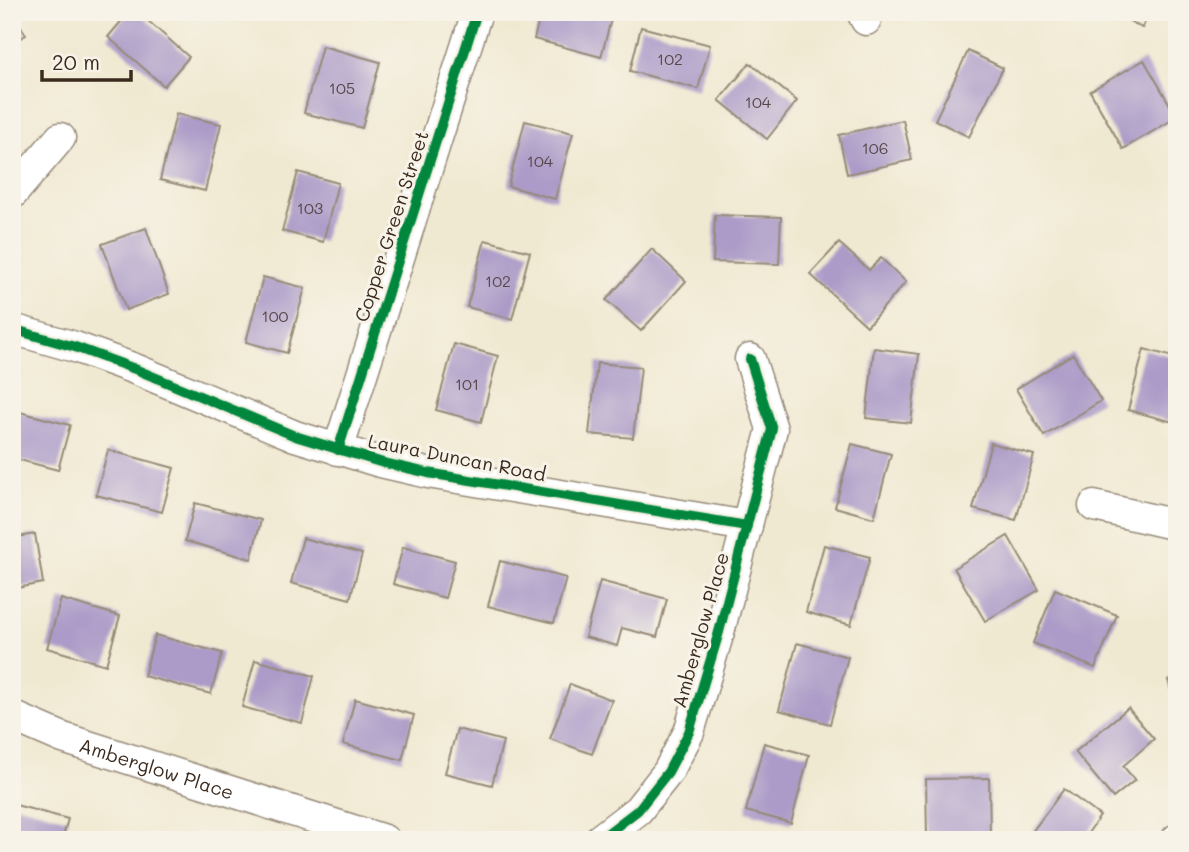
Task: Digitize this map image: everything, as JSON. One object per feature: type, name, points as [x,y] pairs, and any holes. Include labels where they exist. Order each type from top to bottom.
[{"type":"street","name":"Copper Green Street","points":[[338,450],[477,12]]},
{"type":"street","points":[[12,194],[60,138]]},
{"type":"street","name":"Laura Duncan Road","points":[[12,329],[75,347],[135,369],[258,423],[338,450],[428,473],[747,526]]},
{"type":"street","name":"Amberglow Place","points":[[599,840],[638,810],[668,772],[689,732],[772,429],[750,359]]},
{"type":"street","points":[[1094,506],[1177,525]]},
{"type":"street","name":"Amberglow Place","points":[[12,716],[62,738],[384,840]]},
{"type":"building","points":[[12,12],[26,35],[12,43]]},
{"type":"building","points":[[129,12],[138,12],[189,57],[164,86],[108,37]]},
{"type":"building","points":[[541,12],[613,12],[601,57],[534,39]]},
{"type":"building","points":[[1114,12],[1150,12],[1142,28]]},
{"type":"building","points":[[641,27],[710,45],[698,89],[630,71]]},
{"type":"building","points":[[322,46],[380,62],[362,128],[304,113]]},
{"type":"building","points":[[968,51],[1003,68],[969,137],[935,120]]},
{"type":"building","points":[[1144,60],[1177,117],[1123,149],[1090,91]]},
{"type":"building","points":[[750,63],[797,101],[767,139],[719,100]]},
{"type":"building","points":[[176,114],[221,124],[205,191],[160,180]]},
{"type":"building","points":[[903,120],[912,160],[847,174],[839,135]]},
{"type":"building","points":[[525,121],[573,133],[555,199],[508,186]]},
{"type":"building","points":[[298,172],[338,183],[323,242],[282,231]]},
{"type":"building","points":[[715,215],[781,217],[779,264],[713,262]]},
{"type":"building","points":[[146,228],[169,294],[126,310],[102,244]]},
{"type":"building","points":[[485,240],[530,252],[512,319],[467,307]]},
{"type":"building","points":[[839,243],[869,270],[881,258],[906,282],[867,326],[810,274]]},
{"type":"building","points":[[652,249],[686,281],[641,331],[606,300]]},
{"type":"building","points":[[263,277],[305,288],[287,353],[246,342]]},
{"type":"building","points":[[454,344],[498,356],[481,422],[436,410]]},
{"type":"building","points":[[874,348],[919,354],[911,423],[866,418]]},
{"type":"building","points":[[1144,349],[1177,358],[1177,423],[1128,410]]},
{"type":"building","points":[[1073,354],[1101,401],[1044,436],[1016,389]]},
{"type":"building","points":[[597,363],[641,367],[633,438],[589,434]]},
{"type":"building","points":[[12,410],[70,425],[58,470],[12,458]]},
{"type":"building","points":[[991,443],[1034,455],[1016,520],[973,509]]},
{"type":"building","points":[[852,444],[891,454],[874,518],[835,507]]},
{"type":"building","points":[[108,450],[174,468],[162,512],[96,495]]},
{"type":"building","points":[[195,503],[261,520],[251,559],[185,541]]},
{"type":"building","points":[[35,534],[43,583],[12,589],[12,538]]},
{"type":"building","points":[[1008,536],[1039,590],[985,621],[954,568]]},
{"type":"building","points":[[303,538],[362,554],[350,599],[291,583]]},
{"type":"building","points":[[824,545],[870,557],[851,625],[806,612]]},
{"type":"building","points":[[403,547],[455,561],[445,598],[393,584]]},
{"type":"building","points":[[500,561],[566,578],[554,623],[488,606]]},
{"type":"building","points":[[600,581],[667,599],[657,637],[622,628],[617,646],[585,637]]},
{"type":"building","points":[[1055,589],[1117,615],[1095,668],[1033,643]]},
{"type":"building","points":[[1172,589],[1177,589],[1177,647],[1171,647]]},
{"type":"building","points":[[61,599],[120,616],[106,665],[47,648]]},
{"type":"building","points":[[155,635],[222,653],[211,694],[144,676]]},
{"type":"building","points":[[797,643],[848,657],[830,724],[779,710]]},
{"type":"building","points":[[255,660],[314,676],[302,723],[242,707]]},
{"type":"building","points":[[1177,678],[1177,706],[1176,706],[1168,680]]},
{"type":"building","points":[[570,684],[612,700],[592,754],[550,739]]},
{"type":"building","points":[[355,699],[414,715],[402,760],[343,744]]},
{"type":"building","points":[[1128,708],[1154,739],[1123,766],[1135,780],[1113,798],[1075,752]]},
{"type":"building","points":[[457,729],[503,741],[492,785],[445,773]]},
{"type":"building","points":[[764,743],[809,755],[791,823],[746,811]]},
{"type":"building","points":[[989,778],[990,836],[927,838],[926,779]]},
{"type":"building","points":[[1064,789],[1100,816],[1083,840],[1026,840]]},
{"type":"building","points":[[12,804],[68,819],[62,840],[12,840]]},
{"type":"building","points":[[878,834],[897,839],[897,840],[876,840]]},
{"type":"cycle path","points":[[338,450],[477,12]]},
{"type":"cycle path","points":[[12,329],[75,347],[135,369],[295,436],[380,462],[428,473],[747,526]]},
{"type":"cycle path","points":[[599,840],[638,810],[668,772],[689,732],[719,632],[772,429],[750,359]]}]
